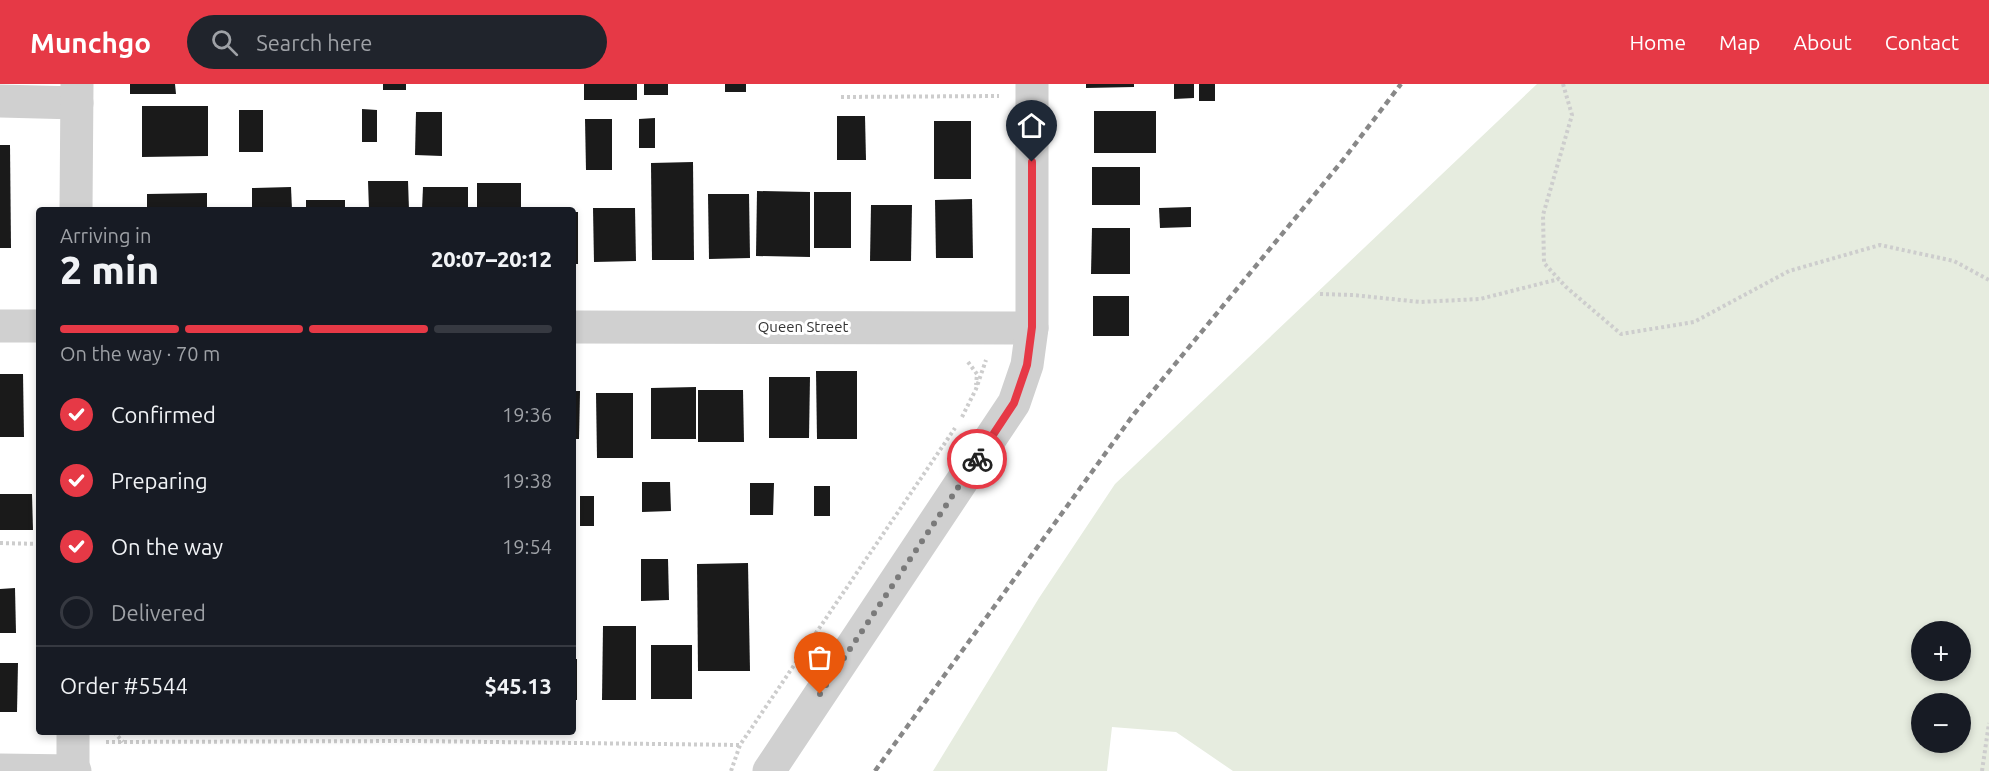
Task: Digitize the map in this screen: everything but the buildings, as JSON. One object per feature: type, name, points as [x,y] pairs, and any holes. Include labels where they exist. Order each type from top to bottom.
[{"type":"street","points":[[769,771],[1014,403],[1027,365],[1032,327],[1032,84]]},
{"type":"street","points":[[0,101],[77,93],[76,207]]},
{"type":"street","points":[[0,326],[36,326]]},
{"type":"street","name":"Queen Street","points":[[576,327],[1032,327]]},
{"type":"street","points":[[0,770],[73,754]]},
{"type":"path","points":[[1563,84],[1572,115],[1543,214],[1544,263],[1622,334],[1694,322],[1789,271],[1880,245],[1954,261],[1989,280]]},
{"type":"path","points":[[841,97],[1000,96],[1000,108]]},
{"type":"path","points":[[1320,294],[1420,302],[1480,299],[1559,279]]},
{"type":"path","points":[[731,771],[740,745],[963,415],[976,389],[993,327]]},
{"type":"path","points":[[0,543],[36,544]]},
{"type":"path","points":[[1982,771],[1989,723]]},
{"type":"path","points":[[117,735],[123,742]]},
{"type":"path","points":[[73,754],[123,742],[412,741],[740,745]]},
{"type":"shaded area","points":[[1537,84],[1989,84],[1989,771],[1233,771],[1176,732],[1112,727],[1107,771],[933,771],[1039,598],[1115,484]]},
{"type":"railway","points":[[875,771],[1134,414],[1343,160],[1401,84]]},
{"type":"way so far","points":[[820,694],[977,459]]},
{"type":"route","points":[[977,459],[1014,403],[1027,365],[1032,327],[1032,162]]}]
